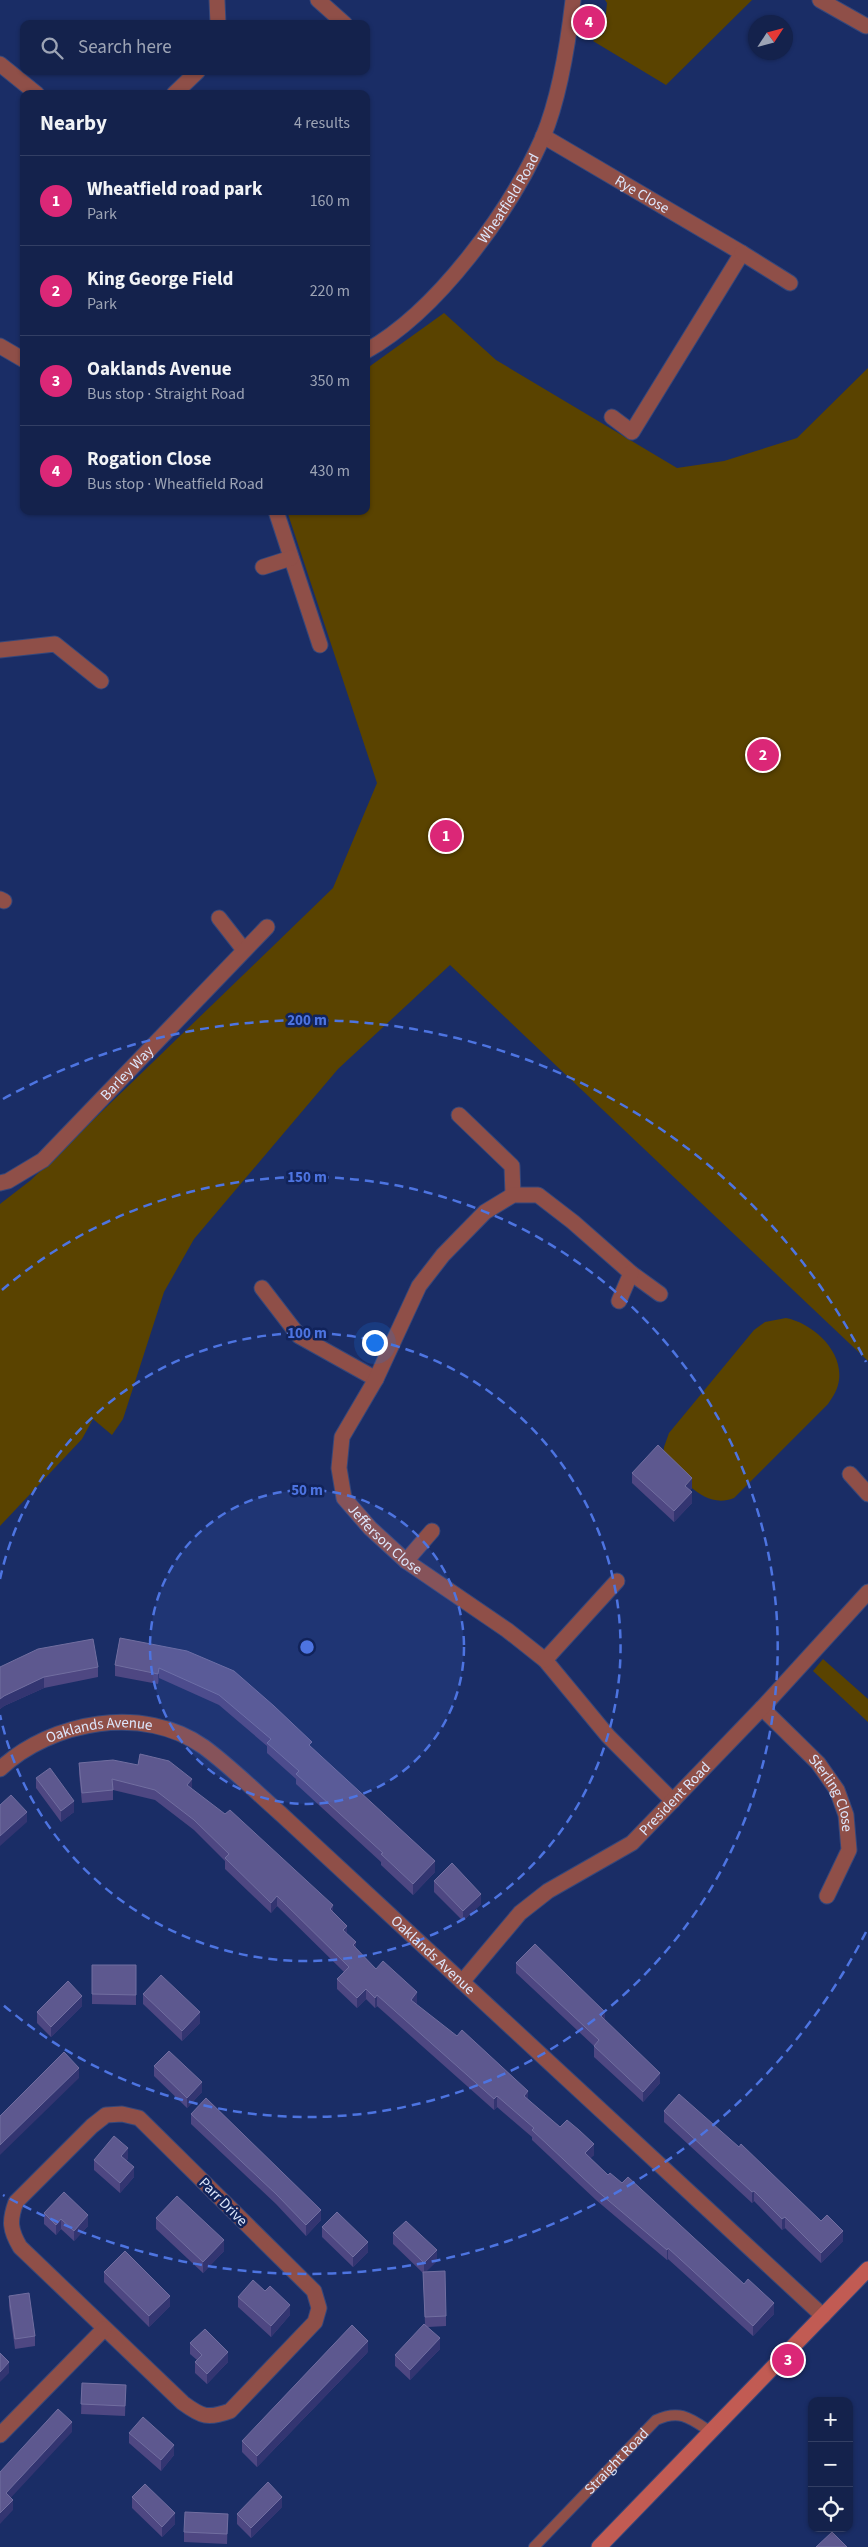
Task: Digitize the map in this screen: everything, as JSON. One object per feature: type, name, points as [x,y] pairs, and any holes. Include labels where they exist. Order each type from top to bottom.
[{"type":"street","points":[[217,0],[218,20]]},
{"type":"street","points":[[318,0],[340,20]]},
{"type":"street","name":"Wheatfield Road","points":[[370,349],[434,298],[476,249],[520,181],[543,136],[566,58],[573,0]]},
{"type":"street","points":[[820,0],[866,26]]},
{"type":"street","points":[[0,64],[33,90]]},
{"type":"street","points":[[179,90],[194,75]]},
{"type":"street","name":"Rye Close","points":[[543,136],[742,253],[790,284]]},
{"type":"street","points":[[612,417],[632,432],[742,253]]},
{"type":"street","points":[[0,346],[20,358]]},
{"type":"street","points":[[277,515],[320,645]]},
{"type":"street","points":[[264,567],[291,558]]},
{"type":"street","points":[[0,650],[55,644],[101,681]]},
{"type":"street","points":[[220,918],[244,950]]},
{"type":"street","name":"Barley Way","points":[[0,1183],[8,1181],[43,1160],[267,926]]},
{"type":"street","points":[[459,1115],[512,1166],[513,1195],[538,1196],[573,1222],[631,1273],[660,1294]]},
{"type":"street","name":"Jefferson Close","points":[[513,1195],[485,1212],[443,1255],[418,1286],[376,1378],[342,1437],[339,1468],[344,1498],[370,1528],[406,1561],[507,1630],[545,1660],[608,1736],[673,1800]]},
{"type":"street","points":[[619,1301],[631,1273]]},
{"type":"street","points":[[262,1288],[299,1336],[376,1378]]},
{"type":"street","points":[[850,1474],[868,1494]]},
{"type":"street","points":[[406,1561],[432,1531]]},
{"type":"street","points":[[545,1660],[617,1581]]},
{"type":"street","name":"President Road","points":[[462,1982],[520,1913],[548,1891],[632,1843],[762,1708],[868,1592]]},
{"type":"street","name":"Sterling Close","points":[[762,1708],[818,1763],[837,1790],[846,1815],[850,1850],[827,1896]]},
{"type":"street","name":"Oaklands Avenue","points":[[0,1769],[12,1757],[50,1735],[90,1725],[129,1723],[168,1729],[202,1746],[281,1814],[823,2316]]},
{"type":"street","name":"Parr Drive","points":[[122,2114],[138,2118],[293,2270],[314,2291],[319,2308],[315,2322],[230,2411],[214,2417],[199,2415],[183,2403],[104,2330],[20,2247],[11,2231],[10,2216],[16,2202],[92,2126],[106,2115],[122,2114]]},
{"type":"street","points":[[599,2547],[868,2269]]},
{"type":"street","points":[[0,2435],[104,2330]]},
{"type":"lane","name":"Straight Road","points":[[534,2547],[656,2420],[669,2414],[688,2417],[711,2432]]},
{"type":"shaded area","points":[[605,0],[752,0],[666,85],[593,41],[604,33],[607,3]]},
{"type":"shaded area","points":[[444,313],[496,360],[677,468],[724,461],[797,438],[868,368],[868,1361],[450,965],[338,1069],[194,1239],[164,1292],[123,1419],[112,1435],[93,1419],[82,1439],[0,1526],[0,1204],[31,1180],[333,888],[377,783],[288,515],[370,515],[370,366]]},
{"type":"shaded area","points":[[786,1318],[796,1321],[815,1332],[831,1349],[839,1369],[838,1387],[828,1404],[734,1498],[723,1501],[713,1500],[686,1483],[663,1460],[664,1447],[669,1433],[754,1330],[765,1322]]},
{"type":"shaded area","points":[[823,1659],[868,1699],[868,1722],[813,1671]]},
{"type":"building","points":[[658,1445],[692,1478],[685,1486],[692,1492],[674,1511],[632,1473]]},
{"type":"building","points":[[120,1638],[187,1651],[234,1671],[312,1742],[309,1745],[435,1861],[413,1884],[381,1854],[383,1853],[296,1774],[299,1771],[267,1743],[271,1739],[219,1695],[159,1668],[158,1674],[115,1665]]},
{"type":"building","points":[[93,1639],[98,1667],[44,1677],[0,1699],[0,1667],[38,1649]]},
{"type":"building","points":[[140,1754],[169,1761],[192,1779],[187,1785],[225,1814],[230,1810],[333,1905],[330,1909],[347,1926],[343,1930],[356,1942],[353,1945],[376,1969],[383,1961],[417,1992],[411,2000],[457,2036],[462,2030],[528,2091],[524,2096],[560,2127],[567,2120],[594,2144],[585,2153],[608,2175],[610,2173],[622,2183],[628,2177],[744,2284],[748,2279],[774,2303],[753,2326],[668,2248],[667,2250],[596,2190],[532,2130],[534,2128],[497,2096],[494,2099],[377,1995],[375,1998],[366,1989],[357,1998],[337,1979],[349,1967],[277,1896],[271,1903],[225,1858],[229,1854],[194,1820],[155,1790],[112,1779],[113,1790],[82,1793],[79,1763],[113,1760],[138,1765]]},
{"type":"building","points":[[50,1768],[74,1801],[61,1811],[36,1778]]},
{"type":"building","points":[[11,1795],[27,1812],[0,1836],[0,1805]]},
{"type":"building","points":[[452,1863],[481,1894],[463,1911],[434,1881]]},
{"type":"building","points":[[535,1944],[605,2012],[601,2016],[660,2073],[643,2092],[594,2046],[599,2040],[516,1963]]},
{"type":"building","points":[[92,1965],[136,1965],[136,1995],[92,1994]]},
{"type":"building","points":[[161,1975],[200,2012],[182,2031],[143,1994]]},
{"type":"building","points":[[68,1981],[82,1996],[51,2027],[37,2012]]},
{"type":"building","points":[[169,2051],[202,2082],[187,2098],[154,2066]]},
{"type":"building","points":[[64,2052],[79,2068],[0,2145],[0,2116]]},
{"type":"building","points":[[679,2094],[739,2147],[741,2144],[821,2221],[827,2215],[843,2231],[821,2253],[785,2217],[782,2219],[754,2191],[752,2192],[664,2111]]},
{"type":"building","points":[[206,2098],[321,2210],[306,2225],[191,2114]]},
{"type":"building","points":[[114,2136],[128,2148],[121,2156],[134,2167],[120,2183],[94,2160]]},
{"type":"building","points":[[64,2192],[88,2215],[74,2231],[61,2219],[56,2225],[44,2213]]},
{"type":"building","points":[[177,2196],[224,2240],[203,2262],[156,2218]]},
{"type":"building","points":[[337,2212],[368,2242],[353,2257],[322,2227]]},
{"type":"building","points":[[406,2221],[437,2250],[424,2263],[393,2233]]},
{"type":"building","points":[[125,2251],[170,2296],[149,2316],[104,2272]]},
{"type":"building","points":[[445,2271],[446,2316],[425,2317],[423,2272]]},
{"type":"building","points":[[253,2280],[265,2291],[270,2286],[290,2305],[271,2326],[238,2297]]},
{"type":"building","points":[[29,2293],[35,2336],[15,2339],[9,2296]]},
{"type":"building","points":[[424,2324],[440,2338],[410,2370],[395,2355]]},
{"type":"building","points":[[352,2325],[368,2341],[257,2456],[242,2441]]},
{"type":"building","points":[[205,2329],[228,2352],[207,2374],[195,2362],[202,2355],[190,2343]]},
{"type":"building","points":[[0,2353],[9,2362],[0,2372]]},
{"type":"building","points":[[82,2383],[126,2385],[125,2406],[81,2404]]},
{"type":"building","points":[[58,2409],[72,2422],[6,2493],[13,2500],[0,2513],[0,2472]]},
{"type":"building","points":[[143,2417],[174,2445],[161,2460],[129,2433]]},
{"type":"building","points":[[268,2482],[282,2497],[251,2528],[237,2514]]},
{"type":"building","points":[[145,2484],[175,2513],[162,2527],[132,2497]]},
{"type":"building","points":[[185,2512],[228,2514],[227,2534],[184,2532]]},
{"type":"building","points":[[832,2532],[847,2547],[816,2547]]},
{"type":"place","name":"Rogation Close","points":[[589,22]]},
{"type":"place","name":"King George Field","points":[[763,755]]},
{"type":"place","name":"Wheatfield road park","points":[[446,836]]},
{"type":"place","name":"Oaklands Avenue","points":[[788,2360]]}]
